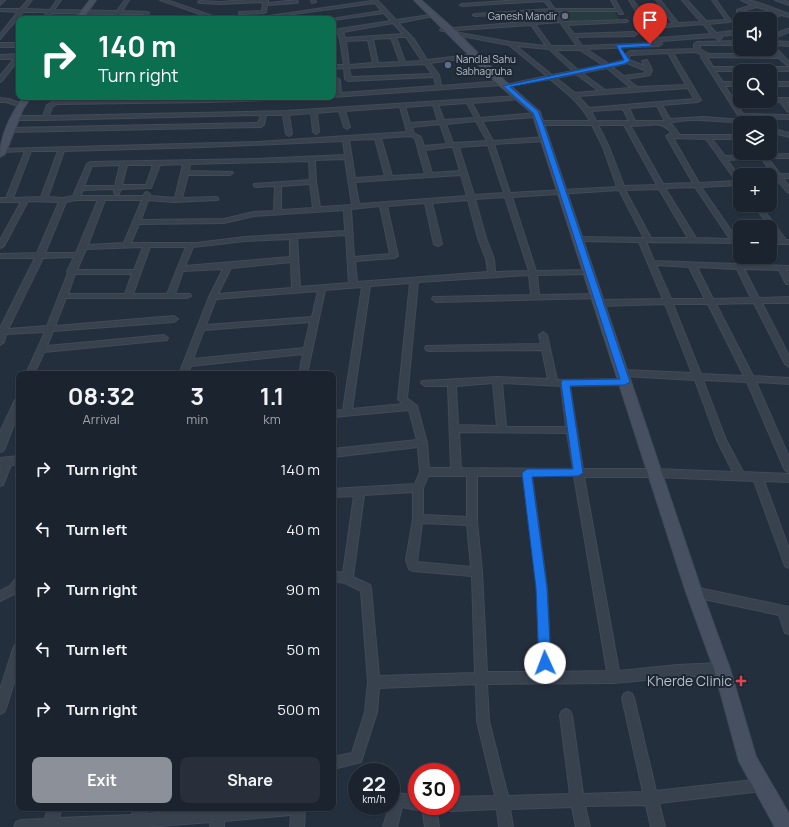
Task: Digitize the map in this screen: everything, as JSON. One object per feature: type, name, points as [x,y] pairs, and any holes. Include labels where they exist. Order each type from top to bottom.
[{"type":"main road","points":[[80,16],[93,0]]},
{"type":"main road","points":[[410,0],[448,31],[474,57]]},
{"type":"main road","points":[[417,0],[474,57],[519,98],[538,119],[590,272],[654,474],[722,669],[748,761],[786,827]]},
{"type":"main road","points":[[1,152],[6,135],[26,100]]},
{"type":"street","points":[[0,4],[3,0]]},
{"type":"street","points":[[16,16],[30,0]]},
{"type":"street","points":[[47,16],[59,0]]},
{"type":"street","points":[[116,16],[127,0]]},
{"type":"street","points":[[162,0],[210,16]]},
{"type":"street","points":[[457,0],[484,26]]},
{"type":"street","points":[[462,5],[544,0],[554,10],[581,48],[646,93]]},
{"type":"street","points":[[613,0],[641,45]]},
{"type":"street","points":[[587,110],[698,100],[668,52],[658,42],[650,27],[631,0]]},
{"type":"street","points":[[658,0],[677,25]]},
{"type":"street","points":[[684,0],[724,44]]},
{"type":"street","points":[[650,27],[730,20],[714,0]]},
{"type":"street","points":[[743,0],[789,16]]},
{"type":"street","points":[[777,0],[789,4]]},
{"type":"street","points":[[187,8],[200,1],[221,3],[295,1],[305,16]]},
{"type":"street","points":[[271,16],[375,1],[407,35],[436,75],[439,88]]},
{"type":"street","points":[[241,13],[264,12],[266,2]]},
{"type":"street","points":[[740,11],[757,5]]},
{"type":"street","points":[[0,10],[118,12],[149,11],[145,16]]},
{"type":"street","points":[[475,16],[554,10],[619,10]]},
{"type":"street","points":[[336,19],[384,12]]},
{"type":"street","points":[[777,15],[781,13]]},
{"type":"street","points":[[0,37],[16,16]]},
{"type":"street","points":[[336,32],[428,16]]},
{"type":"street","points":[[448,31],[484,26],[563,22],[630,27]]},
{"type":"street","points":[[532,23],[550,48],[576,71],[604,92]]},
{"type":"street","points":[[572,36],[630,27]]},
{"type":"street","points":[[777,35],[789,30]]},
{"type":"street","points":[[340,31],[343,40],[348,79]]},
{"type":"street","points":[[448,31],[510,44],[550,48],[618,47],[733,33]]},
{"type":"street","points":[[343,40],[407,35]]},
{"type":"street","points":[[393,36],[403,63]]},
{"type":"street","points":[[370,38],[376,64]]},
{"type":"street","points":[[697,50],[697,44],[733,43]]},
{"type":"street","points":[[510,44],[574,95],[587,110],[594,123],[606,147],[621,188],[644,239],[651,263],[698,377],[715,426],[741,477]]},
{"type":"street","points":[[777,44],[789,44]]},
{"type":"street","points":[[0,45],[16,45]]},
{"type":"street","points":[[618,47],[626,59],[649,70]]},
{"type":"street","points":[[336,95],[504,85],[607,65],[626,59],[630,53],[697,50],[705,54],[782,56]]},
{"type":"street","points":[[777,51],[789,65]]},
{"type":"street","points":[[705,54],[704,57],[711,70],[741,116]]},
{"type":"street","points":[[0,57],[16,57]]},
{"type":"street","points":[[336,67],[426,62],[474,57]]},
{"type":"street","points":[[0,80],[3,73],[16,60]]},
{"type":"street","points":[[645,61],[649,70]]},
{"type":"street","points":[[711,70],[789,69]]},
{"type":"street","points":[[624,78],[648,74],[649,70]]},
{"type":"street","points":[[336,80],[436,75]]},
{"type":"street","points":[[371,78],[372,93]]},
{"type":"street","points":[[721,84],[733,84]]},
{"type":"street","points":[[777,84],[789,84]]},
{"type":"street","points":[[574,95],[639,88],[690,86]]},
{"type":"street","points":[[15,118],[286,113],[519,98]]},
{"type":"street","points":[[651,99],[658,104],[666,122],[678,136]]},
{"type":"street","points":[[0,100],[7,100],[22,106]]},
{"type":"street","points":[[45,118],[49,106],[62,100]]},
{"type":"street","points":[[184,114],[187,100]]},
{"type":"street","points":[[777,100],[789,100]]},
{"type":"street","points":[[782,100],[789,110]]},
{"type":"street","points":[[469,102],[477,120],[491,143],[533,273],[534,298]]},
{"type":"street","points":[[435,104],[464,173],[482,238],[490,259],[492,275]]},
{"type":"street","points":[[402,106],[411,134]]},
{"type":"street","points":[[625,107],[630,124],[661,187],[693,240]]},
{"type":"street","points":[[342,110],[347,127]]},
{"type":"street","points":[[314,111],[316,132]]},
{"type":"street","points":[[6,135],[261,125],[264,113]]},
{"type":"street","points":[[286,113],[289,134]]},
{"type":"street","points":[[777,117],[789,117]]},
{"type":"street","points":[[408,125],[477,120],[538,119],[630,124],[733,120]]},
{"type":"street","points":[[777,132],[789,136]]},
{"type":"street","points":[[92,156],[411,134],[418,137],[429,175]]},
{"type":"street","points":[[733,137],[669,136],[697,185],[733,235]]},
{"type":"street","points":[[777,137],[789,136]]},
{"type":"street","points":[[378,137],[388,178]]},
{"type":"street","points":[[708,137],[733,173]]},
{"type":"street","points":[[346,138],[356,206]]},
{"type":"street","points":[[422,148],[545,139]]},
{"type":"street","points":[[1,152],[62,148],[124,163],[348,157]]},
{"type":"street","points":[[44,199],[62,148]]},
{"type":"street","points":[[9,200],[30,149]]},
{"type":"street","points":[[76,198],[92,156]]},
{"type":"street","points":[[777,156],[789,156]]},
{"type":"street","points":[[723,158],[733,158]]},
{"type":"street","points":[[312,159],[317,209]]},
{"type":"street","points":[[766,160],[789,190]]},
{"type":"street","points":[[178,199],[187,162]]},
{"type":"street","points":[[116,198],[124,163]]},
{"type":"street","points":[[127,245],[146,198],[157,163]]},
{"type":"street","points":[[185,173],[230,173]]},
{"type":"street","points":[[353,180],[464,173]]},
{"type":"street","points":[[779,178],[789,176]]},
{"type":"street","points":[[256,185],[314,182]]},
{"type":"street","points":[[136,222],[224,220],[254,214],[563,190],[733,183]]},
{"type":"street","points":[[277,212],[278,184]]},
{"type":"street","points":[[81,188],[149,187]]},
{"type":"street","points":[[0,200],[63,200],[76,198],[216,199]]},
{"type":"street","points":[[0,246],[26,199]]},
{"type":"street","points":[[31,371],[50,329],[102,199]]},
{"type":"street","points":[[0,342],[1,332],[40,256],[63,200]]},
{"type":"street","points":[[428,201],[438,244]]},
{"type":"street","points":[[351,259],[394,256],[383,204]]},
{"type":"street","points":[[347,207],[353,285]]},
{"type":"street","points":[[762,212],[786,242]]},
{"type":"street","points":[[83,247],[190,245],[293,236],[349,233]]},
{"type":"street","points":[[293,236],[296,290]]},
{"type":"street","points":[[579,239],[733,241]]},
{"type":"street","points":[[170,296],[190,245]]},
{"type":"street","points":[[128,296],[147,246]]},
{"type":"street","points":[[0,256],[79,255]]},
{"type":"street","points":[[181,269],[294,259]]},
{"type":"street","points":[[651,263],[789,268]]},
{"type":"street","points":[[692,265],[750,379],[789,468]]},
{"type":"street","points":[[184,371],[213,297],[228,266]]},
{"type":"street","points":[[739,266],[789,364]]},
{"type":"street","points":[[781,268],[789,282]]},
{"type":"street","points":[[72,272],[137,272]]},
{"type":"street","points":[[213,297],[414,280],[533,273],[590,272]]},
{"type":"street","points":[[414,280],[402,399],[413,406],[422,443],[425,472],[418,488],[418,519],[411,560],[413,566],[477,572]]},
{"type":"street","points":[[347,412],[366,284]]},
{"type":"street","points":[[303,371],[322,288]]},
{"type":"street","points":[[62,296],[188,296]]},
{"type":"street","points":[[436,299],[534,298],[668,302],[789,300]]},
{"type":"street","points":[[1,332],[174,319]]},
{"type":"street","points":[[201,328],[314,319]]},
{"type":"street","points":[[543,336],[553,382]]},
{"type":"street","points":[[41,349],[164,338]]},
{"type":"street","points":[[429,348],[546,347]]},
{"type":"street","points":[[187,363],[308,351]]},
{"type":"street","points":[[425,383],[498,380],[565,383],[624,377],[698,377],[789,381]]},
{"type":"street","points":[[498,380],[502,430]]},
{"type":"street","points":[[452,383],[456,472]]},
{"type":"street","points":[[565,383],[578,473],[614,677]]},
{"type":"street","points":[[336,414],[413,406]]},
{"type":"street","points":[[0,448],[2,436],[14,422]]},
{"type":"street","points":[[454,428],[571,430]]},
{"type":"street","points":[[336,453],[422,443]]},
{"type":"street","points":[[0,482],[4,461],[16,460]]},
{"type":"street","points":[[425,472],[654,474],[789,478]]},
{"type":"street","points":[[472,473],[472,521],[477,572],[483,720],[503,802],[506,827]]},
{"type":"street","points":[[527,473],[542,588],[546,678]]},
{"type":"street","points":[[758,477],[789,563]]},
{"type":"street","points":[[336,493],[418,488]]},
{"type":"street","points":[[347,579],[360,491]]},
{"type":"street","points":[[418,519],[472,521]]},
{"type":"street","points":[[336,577],[347,579],[366,588],[374,682],[371,712],[357,758],[336,762]]},
{"type":"street","points":[[0,596],[16,588]]},
{"type":"street","points":[[694,592],[786,612],[789,629]]},
{"type":"street","points":[[0,708],[16,658]]},
{"type":"street","points":[[374,682],[482,678],[614,677],[676,671],[722,669]]},
{"type":"street","points":[[628,698],[650,798],[658,827]]},
{"type":"street","points":[[566,715],[577,800],[583,827]]},
{"type":"street","points":[[460,804],[650,798],[762,785]]},
{"type":"street","points":[[390,827],[398,800],[408,802]]},
{"type":"street","points":[[50,826],[54,811]]},
{"type":"street","points":[[21,827],[138,819],[218,816],[268,811]]},
{"type":"street","points":[[297,827],[298,811]]},
{"type":"street","points":[[430,815],[432,827]]},
{"type":"green space","points":[[614,11],[620,20],[565,22],[557,12]]},
{"type":"place","name":"Ganesh Mandir","points":[[565,16]]},
{"type":"place","name":"Nandlal Sahu Sabhagruha","points":[[448,65]]},
{"type":"place","name":"Kherde Clinic","points":[[741,681]]},
{"type":"route","points":[[545,663],[542,588],[527,473],[578,473],[565,383],[625,382],[563,190],[536,112],[506,86],[549,76],[622,63],[627,61],[626,56],[618,47],[650,44]]}]
